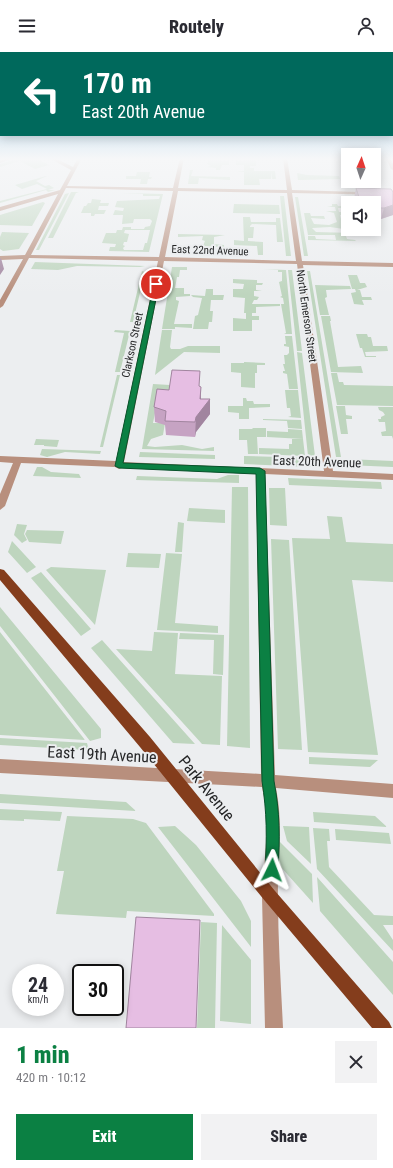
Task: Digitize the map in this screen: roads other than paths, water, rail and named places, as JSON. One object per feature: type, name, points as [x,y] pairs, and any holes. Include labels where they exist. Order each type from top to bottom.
[{"type":"main road","name":"Park Avenue","points":[[0,573],[172,775],[270,896],[383,1028]]},
{"type":"street","points":[[0,209],[18,204]]},
{"type":"street","points":[[0,306],[56,204]]},
{"type":"street","name":"Clarkson Street","points":[[119,466],[173,204]]},
{"type":"street","name":"North Emerson Street","points":[[292,204],[328,474]]},
{"type":"street","name":"East 22nd Avenue","points":[[0,258],[162,259],[393,265]]},
{"type":"street","name":"East 20th Avenue","points":[[0,459],[119,466],[393,477]]},
{"type":"street","points":[[0,506],[18,460]]},
{"type":"street","points":[[260,471],[268,781],[273,808],[274,829],[270,896],[274,1028]]},
{"type":"street","name":"East 19th Avenue","points":[[0,766],[268,781],[393,791]]}]
